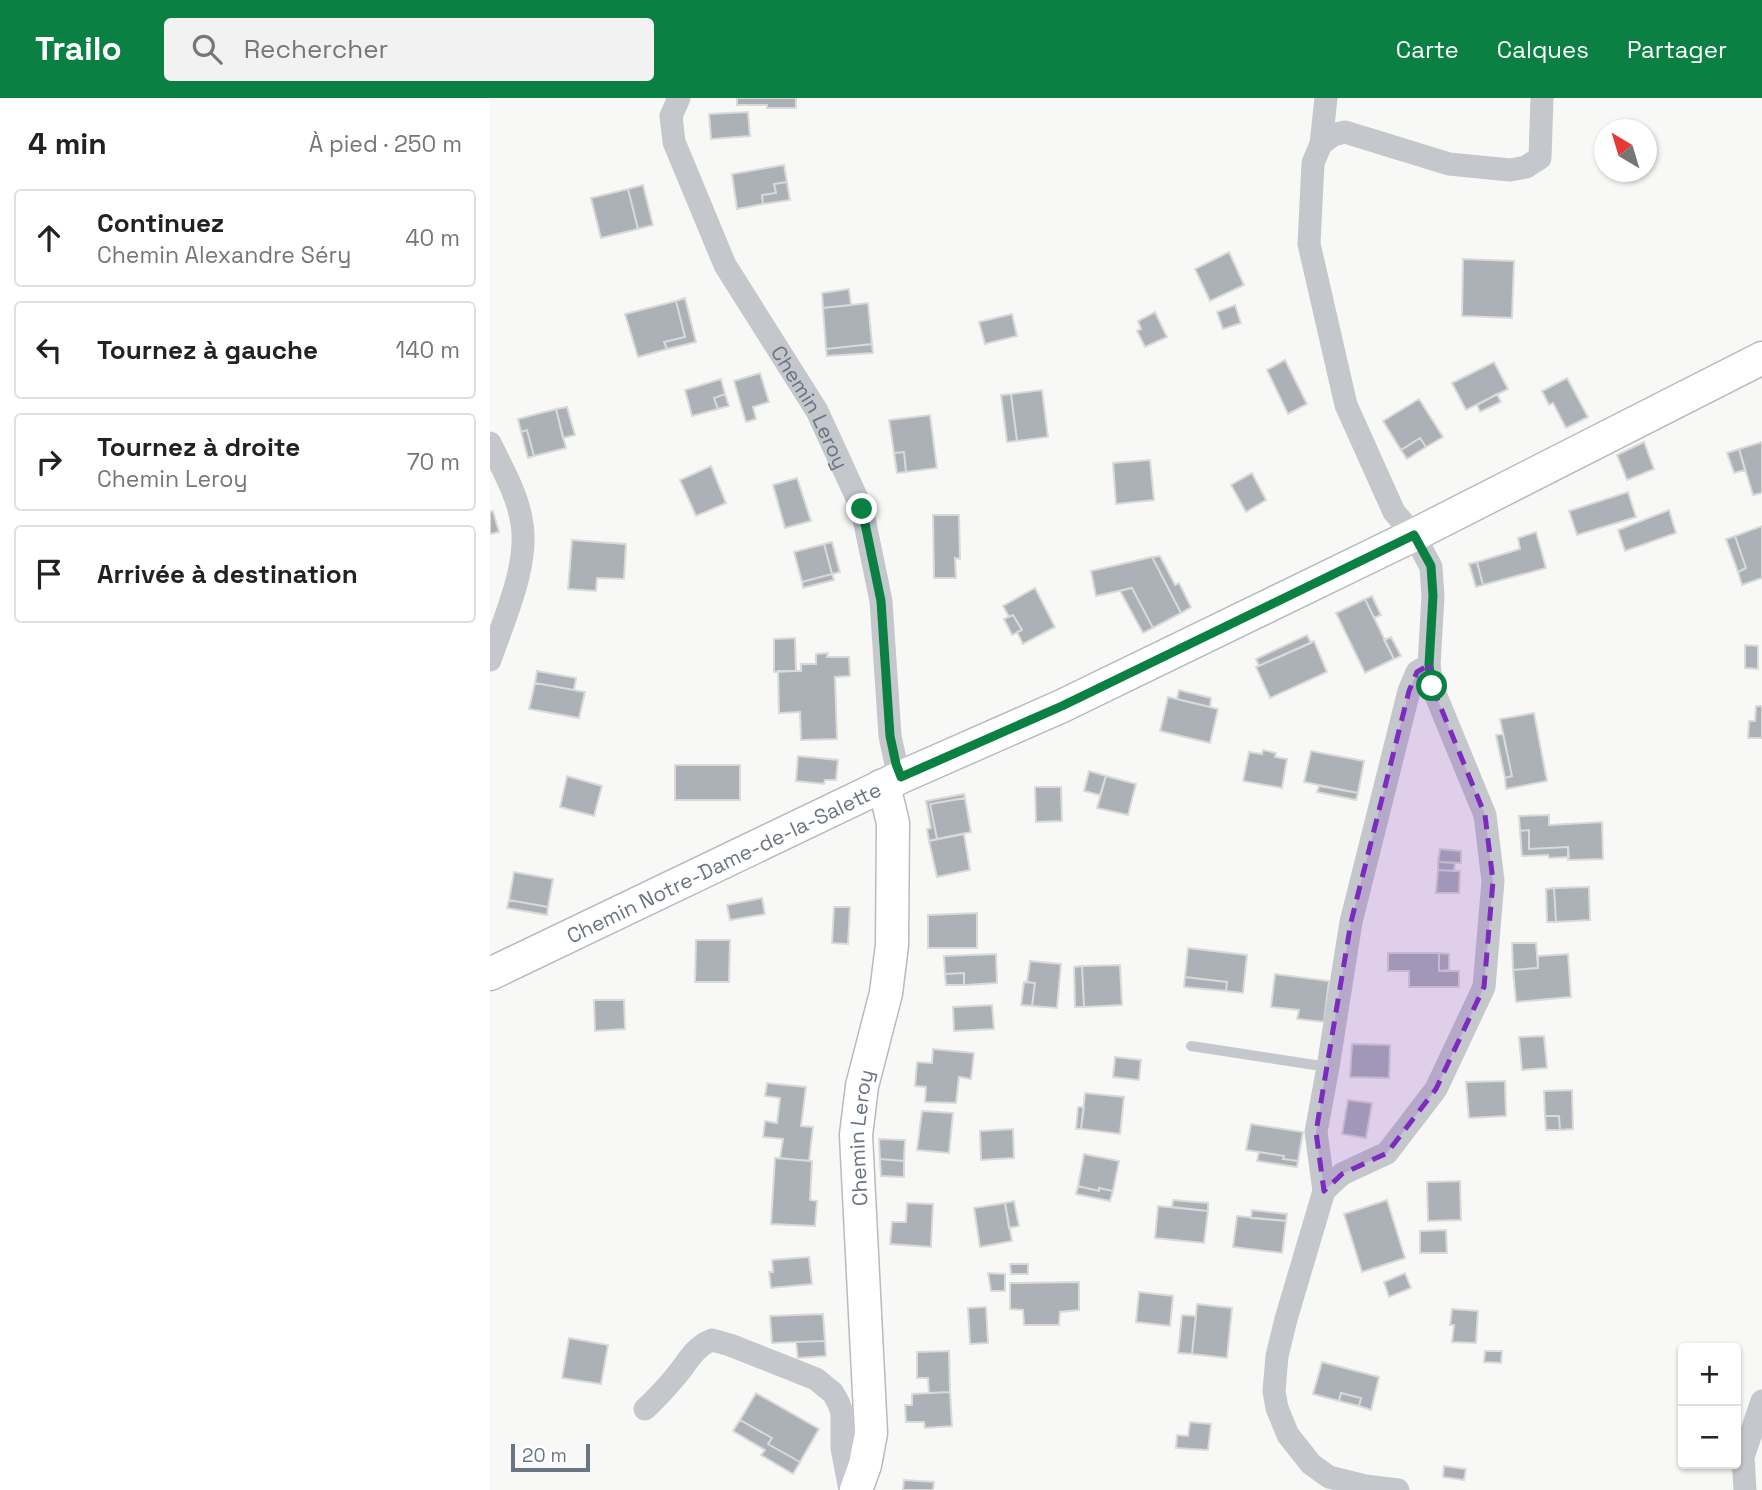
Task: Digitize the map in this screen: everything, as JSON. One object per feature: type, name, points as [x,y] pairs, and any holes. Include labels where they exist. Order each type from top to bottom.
[{"type":"street","name":"Chemin Leroy","points":[[678,98],[671,116],[674,142],[725,265],[817,411],[862,509],[881,601],[890,736],[896,764],[887,798],[893,823],[892,944],[886,993],[862,1086],[856,1135],[871,1433],[865,1465],[856,1490]]},
{"type":"street","points":[[1324,1191],[1342,1174],[1387,1153],[1436,1089],[1484,987],[1493,881],[1485,814],[1432,686],[1429,665],[1433,596],[1431,566],[1414,535],[1394,512],[1346,405],[1309,244],[1313,163],[1321,144],[1326,98]]},
{"type":"street","points":[[1321,144],[1333,135],[1345,132],[1449,164],[1510,170],[1526,167],[1540,158],[1542,98]]},
{"type":"street","name":"Chemin Notre-Dame-de-la-Salette","points":[[490,974],[891,782],[1062,706],[1414,535],[1762,358]]},
{"type":"street","points":[[490,443],[512,489],[522,520],[524,549],[490,660]]},
{"type":"street","points":[[1398,1490],[1365,1486],[1329,1477],[1311,1464],[1289,1435],[1277,1408],[1274,1391],[1277,1356],[1286,1319],[1324,1191],[1316,1132],[1351,922],[1409,691],[1417,672],[1429,665]]},
{"type":"street","points":[[645,1409],[661,1394],[692,1354],[705,1343],[712,1340],[758,1356],[816,1379],[833,1393],[842,1413],[842,1448],[850,1490]]},
{"type":"street","points":[[1745,1490],[1743,1457],[1762,1401]]},
{"type":"lane","points":[[1191,1046],[1328,1067]]},
{"type":"highlighted area","points":[[1429,665],[1432,686],[1485,815],[1493,881],[1484,987],[1436,1089],[1387,1153],[1342,1174],[1324,1191],[1316,1132],[1351,922],[1409,691],[1417,672]]},
{"type":"building","points":[[737,98],[796,98],[796,108],[737,105]]},
{"type":"building","points":[[748,112],[750,136],[711,139],[709,114]]},
{"type":"building","points":[[784,165],[787,182],[774,184],[776,193],[762,195],[763,204],[737,209],[732,174]]},
{"type":"building","points":[[787,182],[790,200],[763,204],[762,195],[776,193],[774,184]]},
{"type":"building","points":[[643,185],[653,225],[638,229],[628,189]]},
{"type":"building","points":[[628,189],[638,229],[601,238],[591,198]]},
{"type":"building","points":[[1229,252],[1244,285],[1210,301],[1195,269]]},
{"type":"building","points":[[1463,259],[1514,261],[1512,318],[1462,316]]},
{"type":"building","points":[[849,289],[851,305],[823,308],[822,293]]},
{"type":"building","points":[[685,298],[696,342],[667,349],[664,342],[685,337],[676,301]]},
{"type":"building","points":[[676,301],[685,337],[664,342],[667,349],[638,357],[625,314]]},
{"type":"building","points":[[868,303],[872,344],[826,349],[823,308]]},
{"type":"building","points":[[1235,305],[1241,323],[1223,329],[1217,312]]},
{"type":"building","points":[[1155,312],[1167,337],[1145,347],[1137,331],[1141,329],[1138,321]]},
{"type":"building","points":[[1012,314],[1017,336],[985,344],[979,322]]},
{"type":"building","points":[[872,344],[873,353],[827,356],[826,349]]},
{"type":"building","points":[[1285,360],[1307,404],[1288,414],[1267,370]]},
{"type":"building","points":[[1494,362],[1508,389],[1466,410],[1452,383]]},
{"type":"building","points":[[760,373],[769,402],[753,407],[756,419],[746,422],[734,381]]},
{"type":"building","points":[[1567,378],[1588,417],[1566,428],[1553,403],[1549,405],[1542,391]]},
{"type":"building","points":[[721,379],[725,394],[714,398],[718,409],[692,416],[685,390]]},
{"type":"building","points":[[1042,390],[1048,437],[1017,441],[1011,394]]},
{"type":"building","points":[[725,394],[729,406],[718,409],[714,398]]},
{"type":"building","points":[[1011,394],[1017,441],[1007,442],[1001,395]]},
{"type":"building","points":[[1497,394],[1501,402],[1480,412],[1477,405]]},
{"type":"building","points":[[1419,399],[1443,437],[1426,447],[1420,438],[1401,450],[1383,421]]},
{"type":"building","points":[[567,407],[575,435],[563,438],[556,409]]},
{"type":"building","points":[[556,409],[566,448],[534,456],[527,430],[521,432],[518,419]]},
{"type":"building","points":[[930,415],[937,468],[906,472],[904,452],[894,453],[889,420]]},
{"type":"building","points":[[527,430],[534,456],[528,458],[521,432]]},
{"type":"building","points":[[1420,438],[1426,447],[1407,459],[1401,450]]},
{"type":"building","points":[[1644,442],[1654,469],[1627,480],[1617,455]]},
{"type":"building","points":[[1762,442],[1762,493],[1753,495],[1739,449]]},
{"type":"building","points":[[1739,449],[1745,470],[1734,473],[1727,453]]},
{"type":"building","points":[[904,452],[906,472],[897,473],[894,453]]},
{"type":"building","points":[[1150,460],[1154,500],[1116,504],[1113,463]]},
{"type":"building","points":[[711,466],[726,503],[696,516],[680,480]]},
{"type":"building","points":[[1252,473],[1266,500],[1246,512],[1231,485]]},
{"type":"building","points":[[797,478],[811,521],[785,528],[773,485]]},
{"type":"building","points":[[1628,492],[1636,517],[1577,535],[1569,511]]},
{"type":"building","points":[[1669,510],[1676,533],[1625,551],[1618,530]]},
{"type":"building","points":[[493,511],[499,532],[490,534],[490,512]]},
{"type":"building","points":[[933,515],[959,515],[960,559],[955,558],[956,578],[934,578]]},
{"type":"building","points":[[1762,526],[1762,578],[1742,585],[1738,572],[1746,568],[1735,536]]},
{"type":"building","points":[[1536,532],[1546,568],[1483,585],[1477,562],[1520,549],[1518,538]]},
{"type":"building","points":[[1735,536],[1746,568],[1738,572],[1726,539]]},
{"type":"building","points":[[572,540],[626,544],[624,579],[597,578],[596,591],[568,589]]},
{"type":"building","points":[[832,542],[840,572],[832,574],[824,544]]},
{"type":"building","points":[[824,544],[832,574],[802,582],[794,552]]},
{"type":"building","points":[[1160,556],[1175,585],[1179,583],[1191,607],[1181,613],[1152,557]]},
{"type":"building","points":[[1152,557],[1181,613],[1153,628],[1132,588],[1096,596],[1091,571]]},
{"type":"building","points":[[1477,562],[1483,585],[1476,587],[1469,564]]},
{"type":"building","points":[[832,574],[834,580],[803,588],[802,582]]},
{"type":"building","points":[[1035,588],[1055,627],[1023,644],[1017,632],[1022,630],[1013,615],[1009,617],[1003,606]]},
{"type":"building","points":[[1132,588],[1153,628],[1143,633],[1120,591]]},
{"type":"building","points":[[1372,596],[1381,615],[1374,618],[1365,599]]},
{"type":"building","points":[[1365,599],[1394,659],[1365,673],[1336,613]]},
{"type":"building","points":[[1013,615],[1022,630],[1012,635],[1004,619]]},
{"type":"building","points":[[1307,635],[1311,643],[1259,666],[1256,659]]},
{"type":"building","points":[[1391,637],[1401,656],[1394,659],[1384,640]]},
{"type":"building","points":[[795,638],[796,671],[774,672],[774,639]]},
{"type":"building","points":[[1314,641],[1327,672],[1270,698],[1256,667]]},
{"type":"building","points":[[1745,645],[1758,646],[1758,669],[1745,668]]},
{"type":"building","points":[[828,653],[827,657],[849,657],[850,676],[835,677],[837,739],[801,740],[800,712],[779,713],[778,671],[801,671],[801,664],[816,664],[816,654]]},
{"type":"building","points":[[537,671],[576,678],[574,690],[535,683]]},
{"type":"building","points":[[535,683],[585,692],[579,718],[529,709]]},
{"type":"building","points":[[1179,690],[1211,698],[1210,707],[1177,699]]},
{"type":"building","points":[[1168,697],[1218,709],[1210,743],[1160,731]]},
{"type":"building","points":[[1756,706],[1762,706],[1762,738],[1748,738],[1749,721],[1755,721]]},
{"type":"building","points":[[1534,713],[1547,781],[1506,789],[1505,778],[1512,776],[1500,719]]},
{"type":"building","points":[[1503,734],[1512,776],[1505,778],[1496,735]]},
{"type":"building","points":[[1263,750],[1276,753],[1275,757],[1287,759],[1282,788],[1243,781],[1249,752],[1262,754]]},
{"type":"building","points":[[1311,751],[1364,761],[1358,793],[1304,782]]},
{"type":"building","points":[[798,756],[838,760],[836,780],[825,780],[824,784],[796,781]]},
{"type":"building","points":[[675,765],[740,765],[740,800],[675,800]]},
{"type":"building","points":[[1089,771],[1106,776],[1100,795],[1084,791]]},
{"type":"building","points":[[567,776],[602,786],[594,816],[560,807]]},
{"type":"building","points":[[1106,776],[1136,784],[1128,815],[1097,808]]},
{"type":"building","points":[[1319,786],[1358,793],[1356,800],[1317,792]]},
{"type":"building","points":[[1035,787],[1061,787],[1062,821],[1036,822]]},
{"type":"building","points":[[964,794],[965,798],[930,804],[937,839],[929,841],[927,829],[931,828],[926,801]]},
{"type":"building","points":[[965,798],[971,832],[937,839],[930,804]]},
{"type":"building","points":[[1549,815],[1549,825],[1602,822],[1603,859],[1568,860],[1568,847],[1529,849],[1529,830],[1520,831],[1519,816]]},
{"type":"building","points":[[1529,830],[1529,849],[1568,847],[1569,857],[1522,856],[1520,831]]},
{"type":"building","points":[[964,834],[970,870],[937,877],[929,841]]},
{"type":"building","points":[[1440,849],[1461,851],[1461,863],[1438,862]]},
{"type":"building","points":[[1438,862],[1455,863],[1454,871],[1438,870]]},
{"type":"building","points":[[1438,870],[1460,871],[1459,893],[1436,893]]},
{"type":"building","points":[[514,872],[553,879],[548,907],[509,900]]},
{"type":"building","points":[[1589,887],[1590,920],[1556,922],[1554,888]]},
{"type":"building","points":[[1554,888],[1556,922],[1547,922],[1546,889]]},
{"type":"building","points":[[762,898],[765,914],[730,920],[727,905]]},
{"type":"building","points":[[509,900],[548,907],[547,915],[507,908]]},
{"type":"building","points":[[834,907],[850,907],[848,944],[832,943]]},
{"type":"building","points":[[977,913],[977,948],[928,948],[928,915]]},
{"type":"building","points":[[696,940],[730,940],[729,982],[695,982]]},
{"type":"building","points":[[1512,943],[1536,943],[1538,968],[1513,970]]},
{"type":"building","points":[[1188,948],[1247,955],[1243,993],[1226,991],[1227,982],[1185,977]]},
{"type":"building","points":[[1388,953],[1439,953],[1439,971],[1459,971],[1459,987],[1409,987],[1409,971],[1388,971]]},
{"type":"building","points":[[1439,953],[1449,954],[1449,970],[1439,971]]},
{"type":"building","points":[[996,954],[997,983],[964,985],[964,973],[945,974],[944,956]]},
{"type":"building","points":[[1568,954],[1571,997],[1516,1002],[1513,970],[1538,968],[1538,956]]},
{"type":"building","points":[[1030,961],[1061,964],[1057,1008],[1032,1006],[1035,983],[1027,982]]},
{"type":"building","points":[[1120,965],[1122,1005],[1084,1007],[1082,966]]},
{"type":"building","points":[[1082,966],[1084,1007],[1075,1007],[1074,967]]},
{"type":"building","points":[[964,973],[964,985],[946,985],[945,974]]},
{"type":"building","points":[[1275,974],[1329,981],[1324,1022],[1297,1019],[1299,1010],[1271,1007]]},
{"type":"building","points":[[1185,977],[1227,982],[1226,991],[1184,987]]},
{"type":"building","points":[[1024,982],[1035,983],[1032,1006],[1021,1005]]},
{"type":"building","points":[[594,1000],[624,1000],[625,1029],[595,1031]]},
{"type":"building","points":[[992,1005],[994,1029],[954,1031],[953,1007]]},
{"type":"building","points":[[1544,1036],[1547,1068],[1522,1070],[1519,1037]]},
{"type":"building","points":[[1352,1044],[1390,1045],[1389,1078],[1350,1077]]},
{"type":"building","points":[[933,1049],[974,1053],[971,1079],[959,1077],[956,1103],[925,1102],[926,1087],[915,1086],[917,1062],[932,1063]]},
{"type":"building","points":[[1115,1057],[1141,1060],[1139,1080],[1113,1077]]},
{"type":"building","points":[[1505,1081],[1506,1116],[1469,1118],[1466,1082]]},
{"type":"building","points":[[767,1083],[806,1087],[801,1126],[813,1127],[809,1161],[780,1158],[783,1139],[763,1137],[765,1121],[777,1123],[780,1098],[765,1096]]},
{"type":"building","points":[[1572,1090],[1573,1129],[1560,1130],[1559,1116],[1545,1116],[1544,1091]]},
{"type":"building","points":[[1085,1093],[1124,1097],[1120,1134],[1081,1129]]},
{"type":"building","points":[[1348,1100],[1372,1103],[1366,1138],[1342,1134]]},
{"type":"building","points":[[1078,1107],[1084,1107],[1081,1129],[1076,1129]]},
{"type":"building","points":[[922,1111],[953,1113],[949,1153],[917,1150]]},
{"type":"building","points":[[1545,1116],[1559,1116],[1560,1130],[1546,1130]]},
{"type":"building","points":[[1251,1124],[1303,1132],[1298,1161],[1246,1150]]},
{"type":"building","points":[[1013,1129],[1014,1158],[981,1160],[980,1131]]},
{"type":"building","points":[[879,1139],[905,1140],[904,1161],[880,1159]]},
{"type":"building","points":[[1259,1152],[1298,1161],[1297,1167],[1257,1161]]},
{"type":"building","points":[[1084,1154],[1119,1161],[1113,1191],[1078,1186]]},
{"type":"building","points":[[775,1158],[812,1161],[810,1200],[817,1201],[815,1226],[771,1224]]},
{"type":"building","points":[[880,1159],[904,1161],[904,1177],[881,1176]]},
{"type":"building","points":[[1460,1181],[1461,1220],[1428,1221],[1427,1182]]},
{"type":"building","points":[[1078,1186],[1113,1191],[1110,1201],[1076,1194]]},
{"type":"building","points":[[1173,1200],[1208,1203],[1208,1211],[1172,1207]]},
{"type":"building","points":[[1387,1200],[1405,1258],[1362,1272],[1344,1214]]},
{"type":"building","points":[[1014,1201],[1019,1226],[1009,1228],[1005,1203]]},
{"type":"building","points":[[907,1203],[933,1204],[931,1247],[890,1244],[892,1222],[906,1222]]},
{"type":"building","points":[[1005,1203],[1012,1241],[980,1247],[974,1208]]},
{"type":"building","points":[[1158,1206],[1208,1211],[1204,1243],[1155,1238]]},
{"type":"building","points":[[1252,1210],[1287,1214],[1286,1221],[1251,1218]]},
{"type":"building","points":[[1237,1216],[1286,1221],[1282,1253],[1233,1247]]},
{"type":"building","points":[[1446,1230],[1447,1253],[1420,1253],[1420,1231]]},
{"type":"building","points":[[809,1257],[812,1284],[771,1288],[769,1272],[773,1272],[772,1260]]},
{"type":"building","points":[[1010,1264],[1028,1264],[1028,1274],[1011,1274]]},
{"type":"building","points":[[988,1273],[1005,1274],[1005,1291],[991,1291]]},
{"type":"building","points":[[1405,1273],[1411,1288],[1389,1297],[1384,1282]]},
{"type":"building","points":[[1079,1282],[1079,1310],[1060,1312],[1059,1325],[1024,1325],[1023,1310],[1010,1309],[1010,1283]]},
{"type":"building","points":[[1139,1292],[1173,1296],[1170,1326],[1136,1322]]},
{"type":"building","points":[[1197,1304],[1232,1308],[1227,1358],[1192,1354]]},
{"type":"building","points":[[986,1307],[988,1343],[970,1344],[968,1308]]},
{"type":"building","points":[[1452,1309],[1478,1311],[1476,1343],[1452,1342]]},
{"type":"building","points":[[823,1314],[825,1341],[772,1343],[770,1316]]},
{"type":"building","points":[[1182,1315],[1196,1316],[1192,1354],[1178,1353]]},
{"type":"building","points":[[569,1338],[608,1345],[601,1384],[562,1378]]},
{"type":"building","points":[[825,1341],[826,1356],[798,1358],[796,1342]]},
{"type":"building","points":[[949,1351],[950,1392],[929,1393],[928,1378],[917,1378],[917,1352]]},
{"type":"building","points":[[1485,1351],[1502,1351],[1501,1363],[1484,1362]]},
{"type":"building","points":[[1322,1362],[1379,1377],[1371,1410],[1359,1406],[1361,1398],[1341,1393],[1339,1401],[1313,1394]]},
{"type":"building","points":[[950,1392],[952,1426],[925,1428],[924,1422],[906,1422],[905,1405],[912,1405],[912,1394]]},
{"type":"building","points":[[756,1393],[819,1429],[800,1462],[768,1444],[772,1438],[740,1420]]},
{"type":"building","points":[[1341,1393],[1361,1398],[1359,1406],[1339,1401]]},
{"type":"building","points":[[740,1420],[772,1438],[768,1444],[800,1462],[793,1474],[761,1455],[765,1450],[733,1431]]},
{"type":"building","points":[[1190,1422],[1211,1424],[1208,1450],[1176,1448],[1177,1435],[1188,1436]]},
{"type":"building","points":[[1444,1466],[1466,1469],[1464,1480],[1443,1477]]},
{"type":"building","points":[[904,1480],[934,1482],[933,1490],[903,1490]]},
{"type":"route","points":[[862,509],[881,601],[890,736],[901,777],[1062,706],[1414,535],[1431,566],[1433,596],[1429,665],[1432,686]]}]
